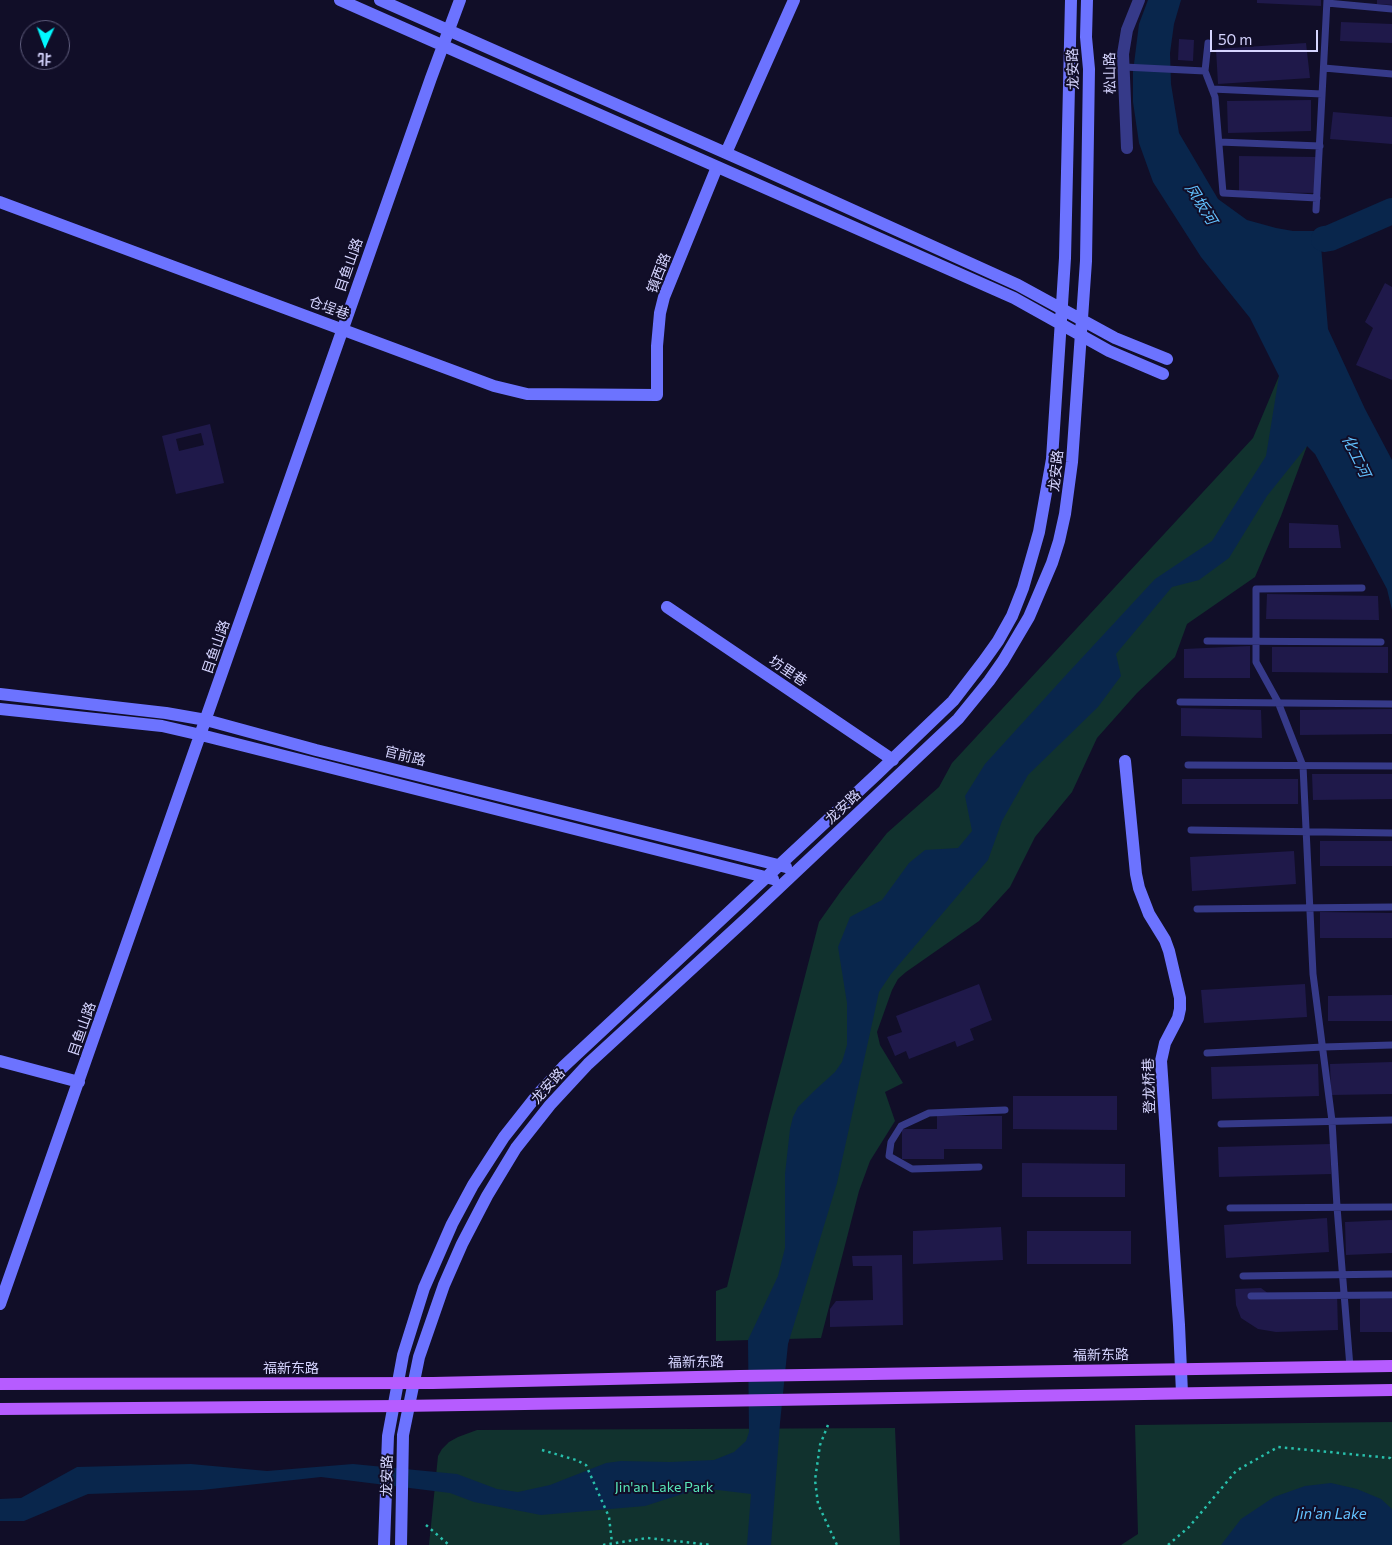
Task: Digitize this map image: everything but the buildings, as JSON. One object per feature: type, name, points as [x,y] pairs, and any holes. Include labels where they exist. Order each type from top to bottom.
[{"type":"main road","points":[[340,0],[1014,298],[1109,351],[1163,374]]},
{"type":"main road","points":[[380,0],[1018,285],[1115,338],[1167,359]]},
{"type":"main road","name":"目鱼山路","points":[[0,1304],[460,0]]},
{"type":"main road","points":[[726,153],[794,0]]},
{"type":"main road","name":"龙安路","points":[[384,1545],[388,1436],[403,1355],[432,1267],[473,1184],[509,1131],[538,1094],[563,1067],[953,701],[998,640],[1012,616],[1039,532],[1052,459],[1065,258],[1071,0]]},
{"type":"main road","name":"龙安路","points":[[401,1545],[403,1443],[419,1357],[441,1294],[462,1244],[487,1196],[521,1141],[556,1098],[588,1064],[958,719],[989,681],[1029,617],[1052,563],[1059,541],[1065,514],[1073,454],[1086,261],[1089,78],[1086,37],[1087,0]]},
{"type":"main road","name":"镇西路","points":[[656,396],[657,346],[660,313],[664,297],[717,167]]},
{"type":"main road","name":"仓埕巷","points":[[0,202],[476,380],[511,391],[544,394],[656,396]]},
{"type":"main road","name":"坊里巷","points":[[667,607],[892,760]]},
{"type":"main road","name":"官前路","points":[[0,694],[166,713],[206,720],[326,752],[798,870]]},
{"type":"main road","points":[[0,709],[162,726],[785,882]]},
{"type":"main road","name":"登龙桥巷","points":[[1125,761],[1139,888],[1149,914],[1167,946],[1180,998],[1178,1018],[1164,1043],[1161,1061],[1182,1393]]},
{"type":"main road","points":[[0,1061],[79,1082]]},
{"type":"main road","name":"福新东路","points":[[0,1384],[414,1383],[1392,1366]]},
{"type":"main road","points":[[0,1408],[409,1406],[1392,1390]]},
{"type":"street","name":"松山路","points":[[1127,148],[1123,54],[1126,36],[1138,0]]},
{"type":"lane","points":[[1316,210],[1327,2],[1392,9]]},
{"type":"lane","points":[[1208,43],[1205,71],[1215,97],[1223,193],[1317,198]]},
{"type":"lane","points":[[1124,67],[1205,71]]},
{"type":"lane","points":[[1324,68],[1392,74]]},
{"type":"lane","points":[[1212,89],[1322,94]]},
{"type":"lane","points":[[1219,142],[1320,146]]},
{"type":"lane","points":[[1350,1367],[1332,1121],[1313,974],[1303,766],[1278,702],[1256,662],[1256,589],[1362,588]]},
{"type":"lane","points":[[1207,641],[1381,642]]},
{"type":"lane","points":[[1180,702],[1392,704]]},
{"type":"lane","points":[[1188,764],[1392,766]]},
{"type":"lane","points":[[1191,830],[1392,833]]},
{"type":"lane","points":[[1197,909],[1392,907]]},
{"type":"lane","points":[[1207,1053],[1392,1045]]},
{"type":"lane","points":[[979,1167],[912,1169],[889,1156],[891,1142],[901,1126],[930,1113],[1005,1110]]},
{"type":"lane","points":[[1221,1124],[1392,1120]]},
{"type":"lane","points":[[1230,1208],[1392,1207]]},
{"type":"lane","points":[[1243,1276],[1392,1274]]},
{"type":"lane","points":[[1251,1296],[1392,1295]]},
{"type":"path","points":[[828,1424],[820,1445],[815,1480],[818,1504],[837,1545]]},
{"type":"path","points":[[1168,1545],[1189,1527],[1236,1471],[1278,1447],[1390,1458],[1392,1460]]},
{"type":"path","points":[[542,1450],[576,1460],[586,1465],[609,1517],[612,1544]]},
{"type":"path","points":[[426,1525],[449,1545]]},
{"type":"path","points":[[603,1545],[647,1538],[712,1545]]},
{"type":"green space","points":[[1279,376],[1307,446],[1281,516],[1255,577],[1187,624],[1175,657],[1137,693],[1097,738],[1072,792],[1035,837],[1010,887],[979,921],[906,972],[898,979],[892,990],[877,1032],[880,1045],[903,1083],[885,1092],[895,1121],[870,1161],[859,1191],[821,1338],[716,1341],[716,1291],[727,1287],[819,922],[887,833],[939,787],[952,763],[1253,438]]},
{"type":"green space","points":[[1392,1422],[1392,1545],[1121,1545],[1138,1534],[1135,1425]]},
{"type":"green space","name":"Jin'an Lake Park","points":[[895,1428],[900,1545],[429,1545],[438,1456],[449,1442],[477,1430]]},
{"type":"water","points":[[1148,0],[1181,0],[1174,24],[1170,53],[1171,84],[1179,133],[1218,199],[1247,220],[1293,231],[1320,231],[1360,226],[1392,204],[1392,216],[1364,234],[1321,246],[1328,329],[1365,409],[1392,460],[1392,610],[1387,589],[1315,454],[1307,446],[1267,496],[1229,558],[1199,580],[1172,587],[1116,654],[1121,676],[1098,707],[1028,775],[1002,821],[988,860],[891,974],[879,992],[837,1183],[788,1344],[771,1545],[747,1545],[751,1494],[701,1488],[645,1506],[541,1515],[474,1502],[450,1493],[321,1477],[202,1490],[88,1494],[24,1521],[0,1521],[0,1499],[21,1498],[77,1467],[191,1464],[267,1471],[353,1464],[457,1474],[497,1489],[518,1492],[550,1485],[606,1463],[621,1461],[670,1462],[714,1460],[734,1452],[746,1441],[749,1432],[748,1340],[778,1276],[785,1248],[785,1174],[793,1117],[798,1107],[835,1072],[842,1062],[847,1045],[847,1003],[838,947],[850,917],[882,900],[909,863],[925,850],[958,848],[972,831],[965,796],[985,764],[1155,579],[1212,541],[1266,456],[1279,376],[1250,318],[1201,257],[1153,182],[1139,143],[1133,102],[1133,72],[1139,24]]},
{"type":"water","name":"Jin'an Lake","points":[[1331,1483],[1357,1489],[1381,1499],[1392,1509],[1392,1545],[1221,1545],[1241,1519],[1274,1497],[1305,1486]]},
{"type":"waterway","points":[[1324,239],[1392,211]]},
{"type":"water label","name":"凤坂河","points":[[1201,204]]},
{"type":"water label","name":"化工河","points":[[1356,456]]}]
